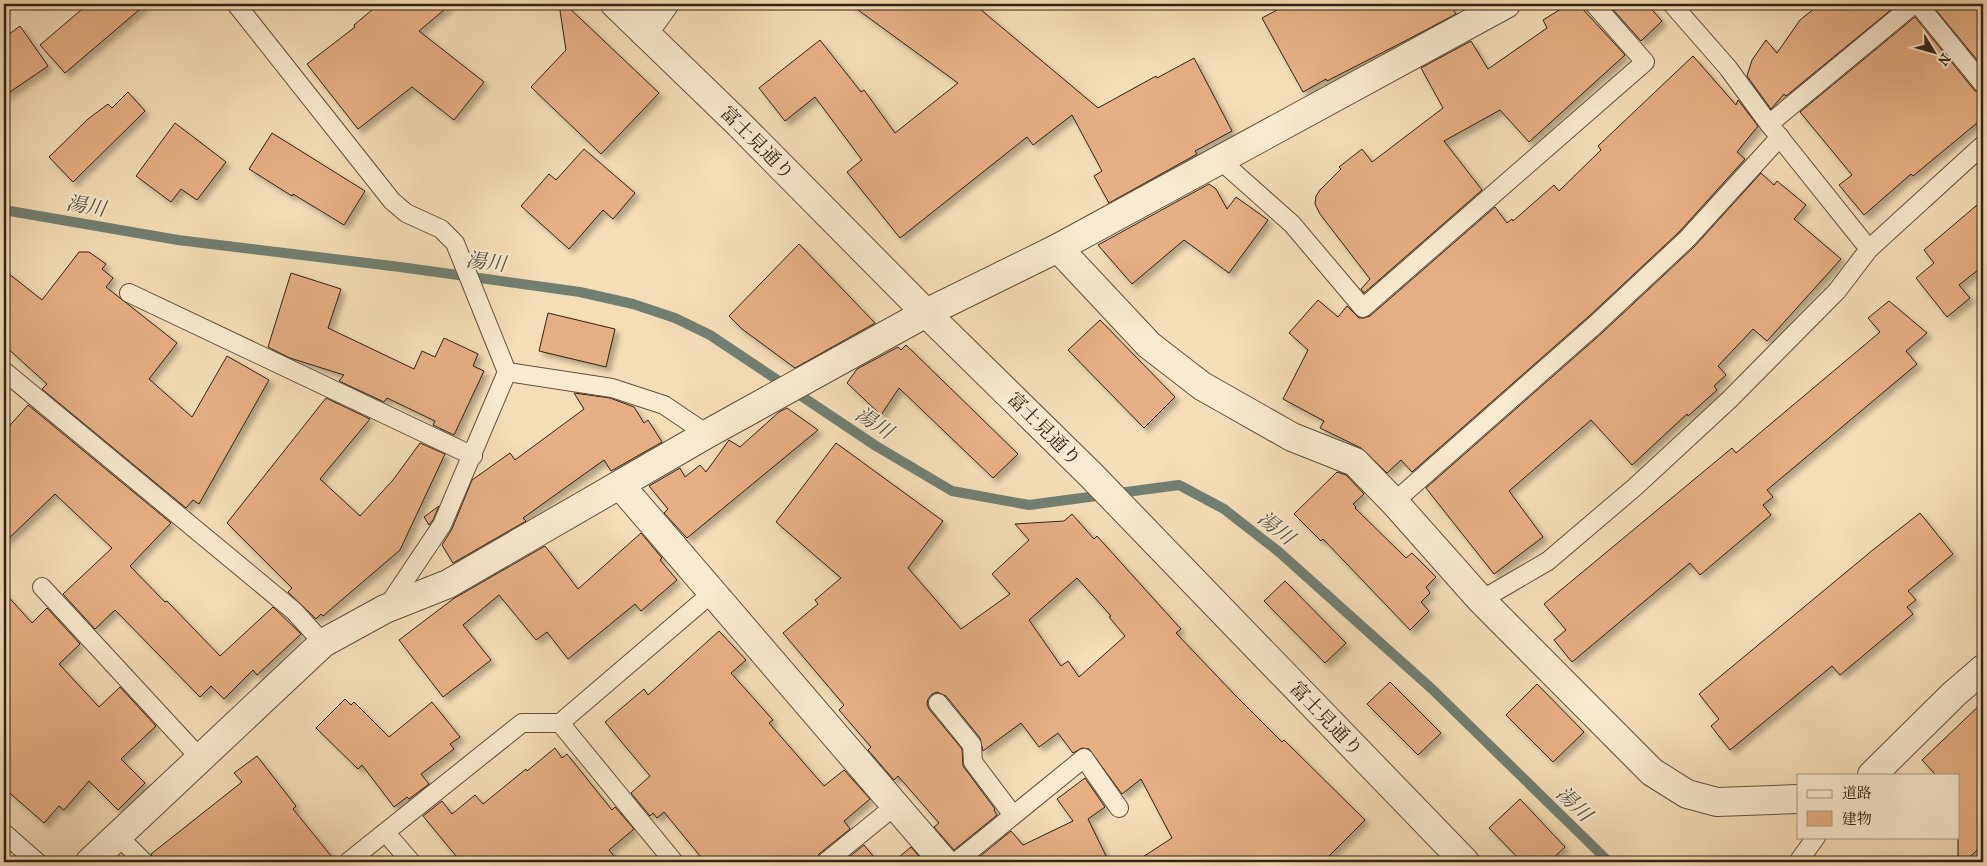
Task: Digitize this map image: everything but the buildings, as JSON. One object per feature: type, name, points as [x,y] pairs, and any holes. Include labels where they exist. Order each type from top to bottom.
[{"type":"street","name":"富士見通り","points":[[615,4],[737,122],[926,313],[1091,475],[1465,862]]},
{"type":"street","points":[[644,32],[664,4]]},
{"type":"street","points":[[90,862],[323,643],[385,609],[448,584],[707,434],[926,313],[1058,248],[1506,4]]},
{"type":"street","points":[[1058,248],[1149,345],[1202,386],[1292,437],[1355,462],[1394,502],[1481,600],[1652,772],[1687,794],[1717,802],[1797,799]]},
{"type":"street","points":[[620,485],[944,862]]},
{"type":"street","points":[[1873,774],[1954,694],[1983,669]]},
{"type":"lane","points":[[236,4],[392,201],[406,213],[441,229],[455,243],[507,372],[473,456],[442,525],[385,609]]},
{"type":"lane","points":[[1220,160],[1292,224],[1363,308],[1645,62],[1594,4]]},
{"type":"lane","points":[[1672,4],[1728,68],[1869,249]]},
{"type":"lane","points":[[1394,502],[1595,325],[1687,239],[1775,130],[1914,4]]},
{"type":"lane","points":[[1918,4],[1983,84]]},
{"type":"lane","points":[[1481,600],[1548,561],[1635,487],[1729,400],[1836,291],[1869,249],[1983,145]]},
{"type":"lane","points":[[129,294],[473,456]]},
{"type":"lane","points":[[4,371],[294,611],[323,643]]},
{"type":"lane","points":[[507,372],[612,388],[664,405],[707,434]]},
{"type":"lane","points":[[42,587],[200,758]]},
{"type":"lane","points":[[348,862],[522,724],[560,723],[712,593]]},
{"type":"lane","points":[[938,703],[972,745],[972,762],[1013,816]]},
{"type":"lane","points":[[560,723],[674,862]]},
{"type":"lane","points":[[956,862],[1084,758],[1119,808]]},
{"type":"lane","points":[[826,862],[896,805]]},
{"type":"lane","points":[[386,833],[411,862]]},
{"type":"lane","points":[[4,834],[37,862]]},
{"type":"lane","points":[[118,836],[144,862]]},
{"type":"lane","points":[[1798,862],[1815,838]]},
{"type":"waterway","name":"湯川","points":[[4,210],[178,240],[400,267],[580,292],[633,304],[675,318],[710,335],[876,446],[952,491],[1029,505],[1179,485],[1224,509],[1279,552],[1432,689],[1609,862]]}]
